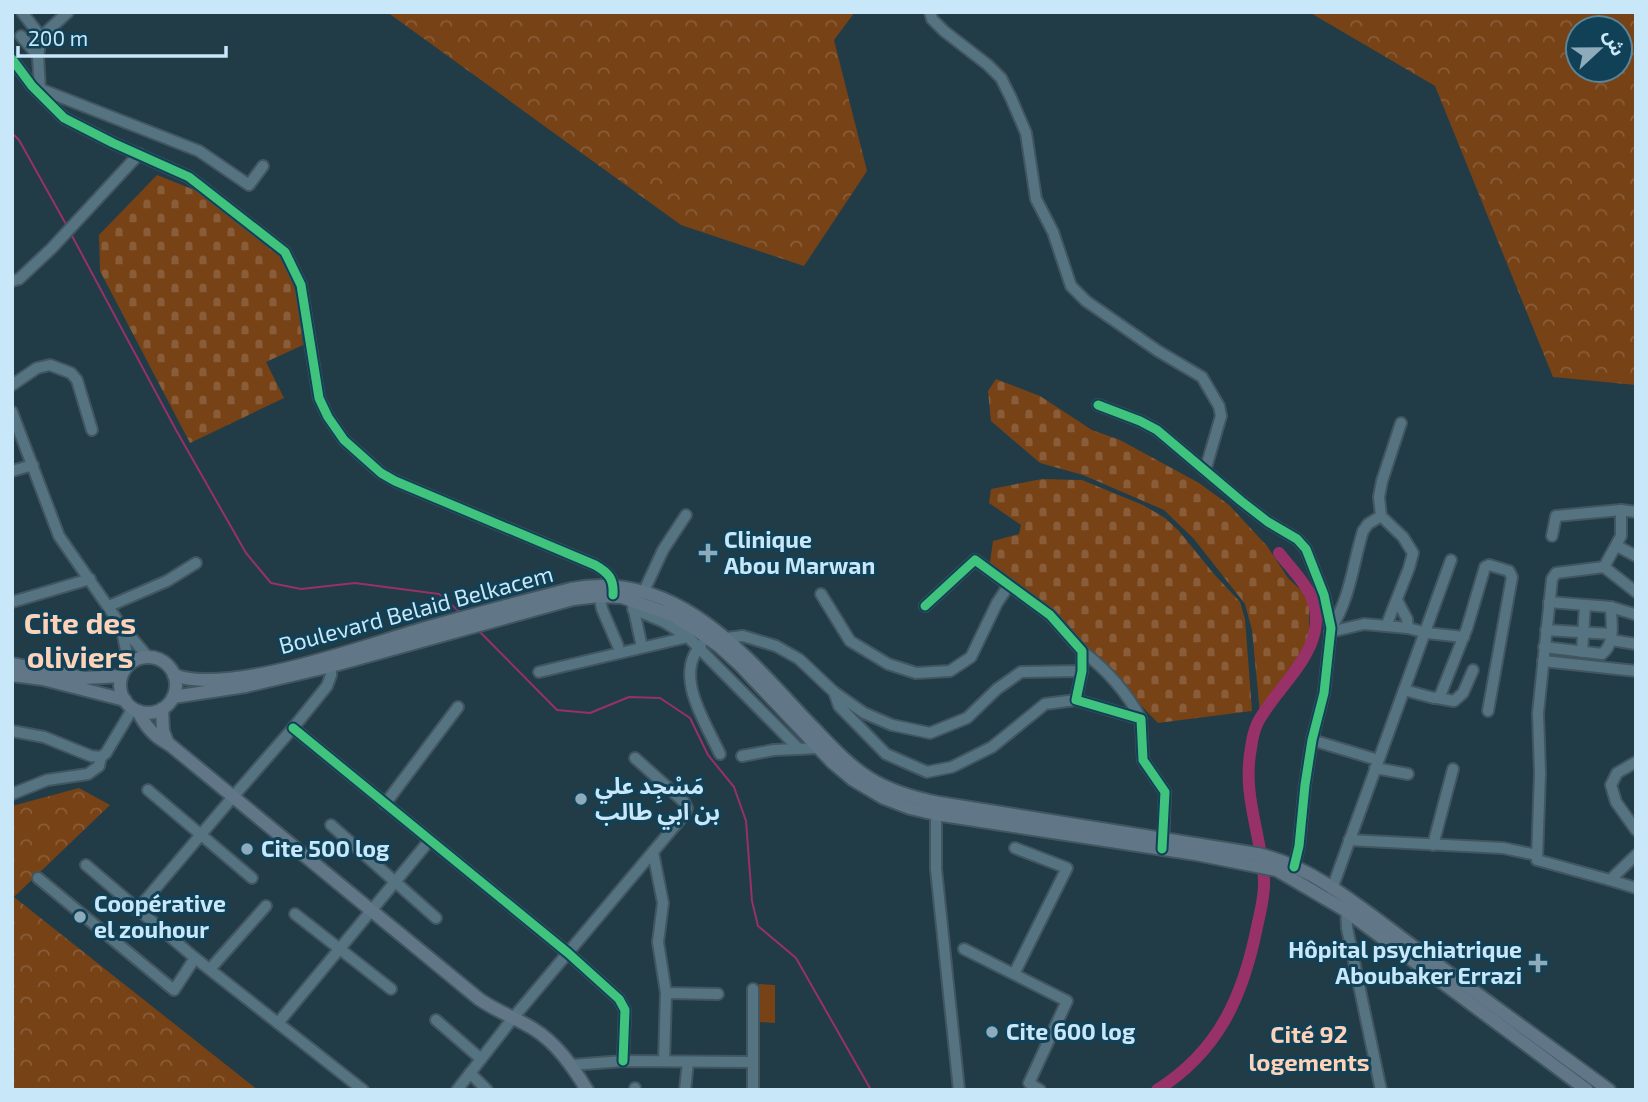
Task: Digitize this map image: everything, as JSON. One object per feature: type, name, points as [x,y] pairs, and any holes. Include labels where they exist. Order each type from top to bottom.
[{"type":"main road","name":"Boulevard Belaid Belkacem","points":[[173,697],[246,686],[331,666],[571,589],[644,591],[676,604],[726,638],[835,751],[869,778],[890,789],[912,798],[1294,867],[1332,890],[1346,905],[1587,1090]]},
{"type":"main road","name":"Boulevard Belaid Belkacem","points":[[613,590],[633,605],[672,615],[707,638],[740,665],[819,748],[852,779],[866,788],[910,808],[936,814],[1163,844]]},
{"type":"main road","name":"Boulevard Belaid Belkacem","points":[[174,675],[204,680],[244,677],[457,625]]},
{"type":"main road","points":[[12,675],[43,679],[132,707],[150,713],[162,709],[173,697],[176,684],[174,675],[164,662],[148,657],[136,660],[121,676],[121,691],[132,707],[150,731],[479,999],[547,1038],[571,1065],[587,1090]]},
{"type":"main road","points":[[12,664],[84,678],[121,676]]},
{"type":"main road","points":[[162,709],[163,731],[169,744]]},
{"type":"main road","name":"Boulevard Belaid Belkacem","points":[[1264,861],[1346,905],[1609,1090]]},
{"type":"street","points":[[22,12],[41,37]]},
{"type":"street","points":[[36,87],[41,37],[68,12]]},
{"type":"street","points":[[930,12],[932,19],[944,31],[1001,78],[1026,133],[1035,199],[1053,232],[1071,286],[1086,301],[1158,352],[1202,377],[1219,407],[1221,416],[1205,471]]},
{"type":"street","points":[[21,36],[38,56]]},
{"type":"street","points":[[12,59],[64,118],[189,177],[285,253],[301,285],[318,398],[344,440],[381,473],[595,565],[607,572],[613,590]]},
{"type":"street","points":[[36,87],[199,151],[249,185],[263,166]]},
{"type":"street","points":[[12,281],[19,279],[52,248],[139,154]]},
{"type":"street","points":[[12,385],[37,368],[51,365],[71,373],[77,380],[92,430]]},
{"type":"street","points":[[1098,405],[1157,430],[1268,522],[1297,539],[1306,550],[1324,595],[1330,630],[1324,692],[1312,740],[1294,867]]},
{"type":"street","points":[[12,412],[60,536],[120,624],[148,657]]},
{"type":"street","points":[[1387,624],[1413,553],[1409,543],[1381,516],[1379,497],[1401,423]]},
{"type":"street","points":[[12,471],[33,464]]},
{"type":"street","points":[[1604,567],[1621,536],[1621,510]]},
{"type":"street","points":[[1552,536],[1556,516],[1621,510],[1636,512]]},
{"type":"street","points":[[644,591],[663,550],[686,514]]},
{"type":"street","points":[[1330,630],[1338,618],[1346,595],[1363,531],[1368,524],[1381,516]]},
{"type":"street","points":[[1617,546],[1636,556]]},
{"type":"street","points":[[925,606],[975,560],[1050,615],[1124,693],[1141,719],[1143,760],[1165,792],[1163,844]]},
{"type":"street","points":[[1332,890],[1427,633],[1451,560]]},
{"type":"street","points":[[109,606],[167,582],[196,563]]},
{"type":"street","points":[[1437,698],[1442,693],[1464,637],[1485,567],[1489,565],[1509,571],[1512,577],[1488,711]]},
{"type":"street","points":[[1636,592],[1604,567],[1556,573],[1552,579],[1538,713],[1540,773],[1537,855],[1537,860],[1636,888]]},
{"type":"street","points":[[12,602],[90,579]]},
{"type":"street","points":[[821,594],[850,641],[888,664],[916,673],[950,671],[971,657],[997,603],[1009,585]]},
{"type":"street","points":[[598,590],[618,646]]},
{"type":"street","points":[[1396,600],[1407,619],[1408,628]]},
{"type":"street","points":[[1549,602],[1611,607],[1634,614]]},
{"type":"street","points":[[633,605],[688,637],[799,749]]},
{"type":"street","points":[[633,605],[642,647]]},
{"type":"street","points":[[1582,652],[1585,605]]},
{"type":"street","points":[[1544,647],[1602,653],[1607,650],[1611,637],[1611,607]]},
{"type":"street","points":[[120,624],[129,665]]},
{"type":"street","points":[[1330,630],[1364,624],[1387,624],[1427,633],[1464,637]]},
{"type":"street","points":[[1546,630],[1583,632],[1636,644]]},
{"type":"street","points":[[726,638],[743,636],[776,646],[799,659],[834,692],[864,713],[892,725],[930,733],[967,718],[997,689],[1021,672],[1082,671]]},
{"type":"street","points":[[539,671],[688,637]]},
{"type":"street","points":[[707,638],[689,662],[691,690],[720,754]]},
{"type":"street","points":[[1076,701],[1082,671],[1082,651]]},
{"type":"street","points":[[1543,661],[1636,671]]},
{"type":"street","points":[[137,910],[293,729],[327,685],[331,666]]},
{"type":"street","points":[[1404,690],[1454,701],[1459,698],[1473,670]]},
{"type":"street","points":[[834,692],[839,706],[886,754],[927,772],[952,767],[992,747],[1045,704],[1076,701],[1141,719]]},
{"type":"street","points":[[12,731],[37,735],[91,757],[101,757],[106,754],[132,707]]},
{"type":"street","points":[[385,804],[458,707]]},
{"type":"street","points":[[293,729],[568,953],[623,1003],[623,1061]]},
{"type":"street","points":[[1312,740],[1408,774]]},
{"type":"street","points":[[742,755],[819,748]]},
{"type":"street","points":[[12,794],[47,780],[92,772],[99,766],[101,757]]},
{"type":"street","points":[[457,1090],[513,1018],[687,808],[684,802],[635,758]]},
{"type":"street","points":[[1636,762],[1617,773],[1611,785],[1616,802],[1636,830]]},
{"type":"street","points":[[1433,845],[1453,769]]},
{"type":"street","points":[[148,790],[251,878]]},
{"type":"street","points":[[936,814],[936,869],[959,1090]]},
{"type":"street","points":[[331,825],[436,918]]},
{"type":"street","points":[[1349,840],[1503,848],[1537,855]]},
{"type":"street","points":[[278,1023],[429,841]]},
{"type":"street","points":[[1014,974],[1067,868],[1015,848]]},
{"type":"street","points":[[653,852],[663,903],[658,942],[666,993],[664,1061]]},
{"type":"street","points":[[1610,880],[1636,855]]},
{"type":"street","points":[[86,865],[195,958],[363,1090]]},
{"type":"street","points":[[38,878],[174,990],[195,958]]},
{"type":"street","points":[[210,969],[266,905]]},
{"type":"street","points":[[1346,905],[1347,928],[1381,1090]]},
{"type":"street","points":[[295,914],[391,989]]},
{"type":"street","points":[[964,949],[1067,1001],[1029,1083],[1040,1090]]},
{"type":"street","points":[[752,1090],[753,989]]},
{"type":"street","points":[[666,993],[718,994]]},
{"type":"street","points":[[436,1020],[481,1059]]},
{"type":"street","points":[[571,1065],[623,1061],[753,1062]]},
{"type":"street","points":[[685,1090],[688,1062]]},
{"type":"street","points":[[470,1073],[487,1090]]},
{"type":"green space","points":[[387,12],[855,12],[834,40],[867,171],[804,266],[681,225]]},
{"type":"green space","points":[[1309,12],[1636,12],[1636,385],[1553,377],[1435,86]]},
{"type":"green space","points":[[157,175],[197,191],[282,257],[296,292],[303,345],[266,362],[284,398],[190,443],[100,271],[99,235]]},
{"type":"green space","points":[[996,379],[1040,396],[1092,430],[1120,440],[1199,483],[1229,505],[1267,546],[1288,578],[1305,594],[1309,604],[1309,633],[1298,662],[1260,714],[1252,630],[1245,604],[1194,539],[1164,510],[1083,475],[1040,463],[991,421],[988,391]]},
{"type":"green space","points":[[1042,479],[1082,480],[1143,505],[1165,518],[1179,531],[1240,602],[1245,619],[1252,711],[1158,723],[1048,609],[989,569],[993,541],[1019,534],[1021,525],[989,503],[991,489]]},
{"type":"green space","points":[[79,788],[110,805],[14,897],[258,1090],[12,1090],[12,806]]},
{"type":"green space","points":[[759,984],[775,985],[775,1023],[758,1022]]},
{"type":"waterway","points":[[12,133],[19,140],[67,226]]},
{"type":"waterway","points":[[71,234],[176,430],[246,553],[271,583],[301,589],[355,583],[439,594],[462,614]]},
{"type":"waterway","points":[[1157,1090],[1197,1058],[1225,1020],[1244,976],[1257,927],[1264,880],[1250,798],[1249,765],[1252,742],[1258,722],[1300,664],[1315,631],[1316,614],[1311,596],[1279,553]]},
{"type":"waterway","points":[[478,630],[557,710],[590,713],[629,697],[660,698],[690,718],[708,755],[734,787],[746,821],[752,901],[758,926],[796,958],[871,1090]]},
{"type":"cycle path","points":[[12,59],[32,86],[64,118],[189,177],[285,252],[301,285],[319,398],[344,440],[381,473],[595,565],[610,577],[613,595]]},
{"type":"cycle path","points":[[1098,405],[1157,430],[1241,501],[1268,522],[1297,539],[1306,549],[1324,595],[1331,628],[1324,693],[1312,740],[1294,867]]},
{"type":"cycle path","points":[[925,606],[975,560],[1050,615],[1082,651],[1082,671],[1076,700],[1141,719],[1143,760],[1165,792],[1162,849]]},
{"type":"cycle path","points":[[293,728],[568,953],[619,999],[625,1010],[623,1061]]},
{"type":"place","name":"Clinique Abou Marwan","points":[[708,553]]},
{"type":"place","name":"مَسْجِد علي بن ابي طالب","points":[[581,799]]},
{"type":"place","name":"Cite 500 log","points":[[247,849]]},
{"type":"place","name":"Coopérative el zouhour","points":[[80,917]]},
{"type":"place","name":"Hôpital psychiatrique Aboubaker Errazi","points":[[1538,963]]},
{"type":"place","name":"Cite 600 log","points":[[992,1032]]},
{"type":"district","name":"Cite des oliviers","points":[[80,641]]},
{"type":"district","name":"Cité 92 logements","points":[[1309,1049]]}]
